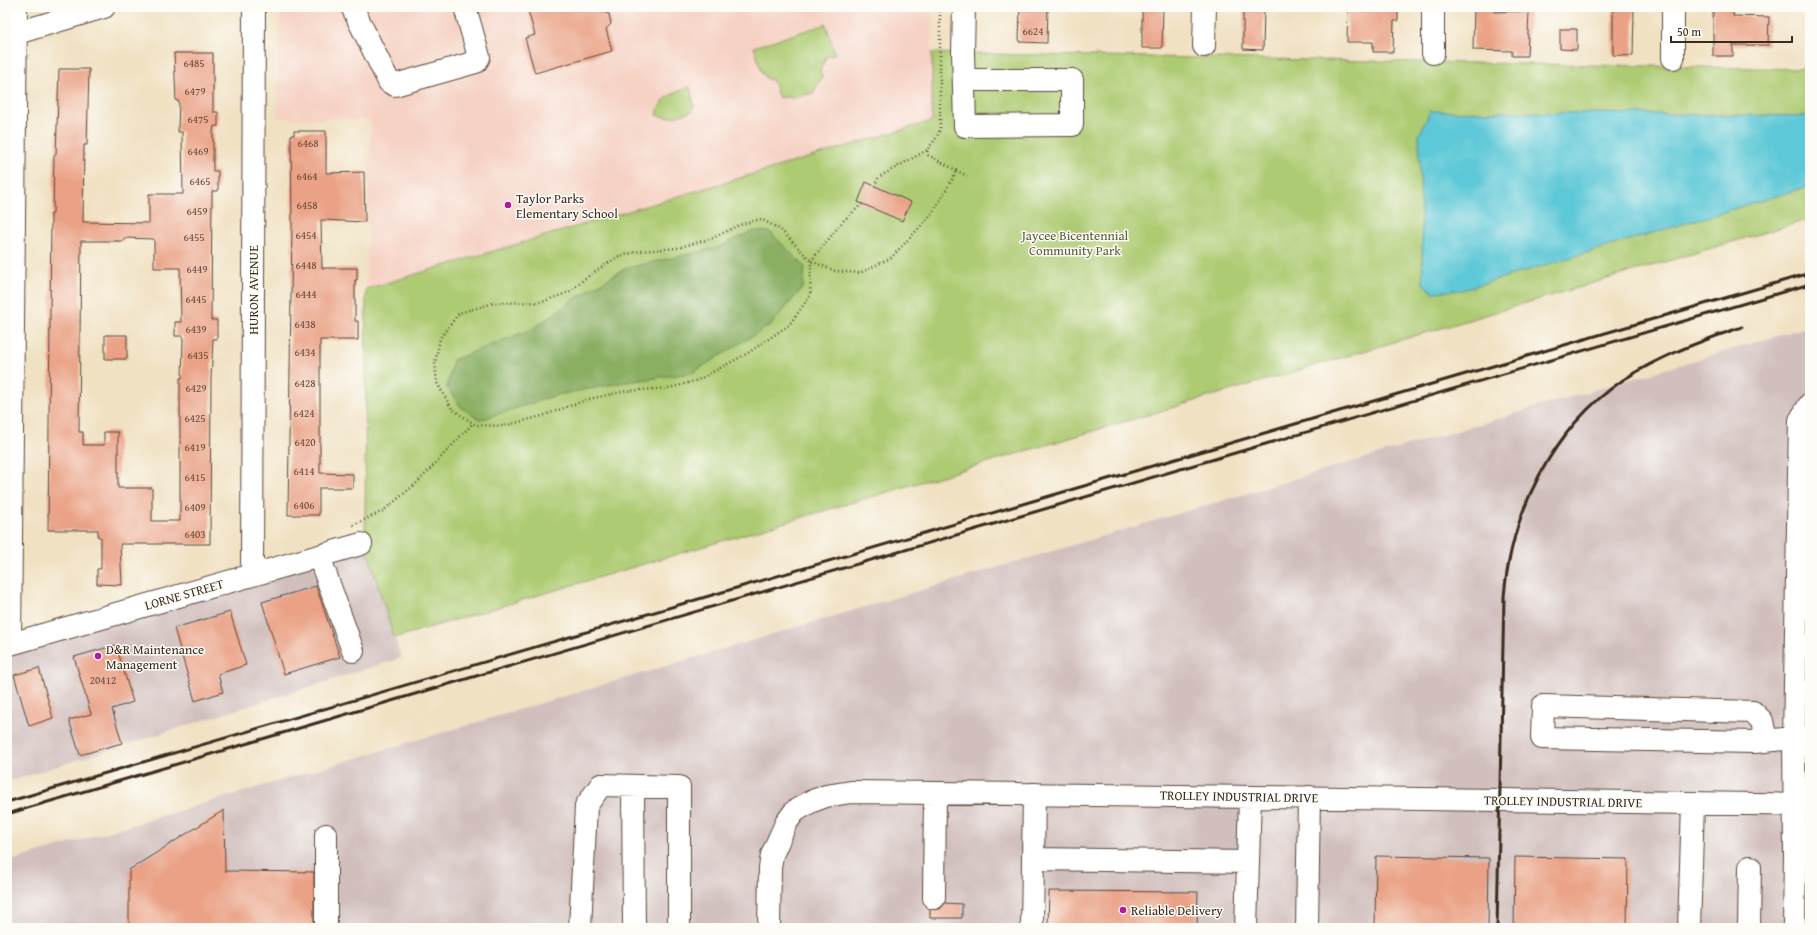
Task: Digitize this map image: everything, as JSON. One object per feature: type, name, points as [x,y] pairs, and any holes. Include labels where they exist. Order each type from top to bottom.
[{"type":"street","points":[[8,644],[11,34],[16,7]]},
{"type":"street","points":[[11,34],[104,7]]},
{"type":"street","name":"HURON AVENUE","points":[[252,574],[254,7]]},
{"type":"street","points":[[352,7],[389,82],[395,85],[479,60],[465,7]]},
{"type":"street","points":[[964,7],[963,52],[965,80],[965,126],[1072,125],[1072,80],[965,80]]},
{"type":"street","points":[[1204,46],[1205,7]]},
{"type":"street","points":[[1433,7],[1433,53]]},
{"type":"street","points":[[1673,7],[1673,58]]},
{"type":"street","points":[[1794,928],[1803,853],[1800,420],[1810,404]]},
{"type":"street","name":"LORNE STREET","points":[[8,644],[318,556],[357,535]]},
{"type":"street","points":[[318,556],[354,651]]},
{"type":"street","points":[[1766,740],[1762,721],[1753,712],[1543,706],[1542,738],[1755,742],[1802,737]]},
{"type":"street","points":[[580,928],[586,806],[601,785],[679,787],[679,928]]},
{"type":"street","points":[[633,786],[634,928]]},
{"type":"street","name":"TROLLEY INDUSTRIAL DRIVE","points":[[769,928],[770,868],[772,854],[786,823],[795,811],[826,796],[851,792],[1250,796],[1803,805]]},
{"type":"street","points":[[934,898],[935,793]]},
{"type":"street","points":[[1032,928],[1034,794]]},
{"type":"street","points":[[1246,928],[1250,796]]},
{"type":"street","points":[[1307,928],[1309,797]]},
{"type":"street","points":[[1689,928],[1693,804]]},
{"type":"street","points":[[326,836],[326,928]]},
{"type":"street","points":[[1033,858],[1248,862]]},
{"type":"street","points":[[1749,928],[1750,867]]},
{"type":"path","points":[[874,186],[879,177],[927,150],[937,137],[940,129],[940,7]]},
{"type":"path","points":[[927,150],[928,156],[967,176]]},
{"type":"path","points":[[862,204],[844,220],[811,261],[810,296],[789,325],[748,353],[698,380],[670,388],[626,392],[589,399],[542,416],[504,426],[476,425],[452,409],[437,383],[435,363],[440,338],[459,313],[494,303],[542,302],[569,292],[587,277],[619,256],[640,251],[677,248],[713,238],[739,225],[761,219],[782,230],[811,261],[835,271],[860,273],[891,258],[932,214],[957,171]]},
{"type":"path","points":[[357,535],[418,482],[473,423]]},
{"type":"shaded area","name":"Taylor Parks Elementary School","points":[[280,7],[932,7],[932,121],[366,289],[371,120],[277,118]]},
{"type":"shaded area","points":[[1810,326],[1810,928],[7,928],[7,862]]},
{"type":"shaded area","points":[[365,542],[401,658],[7,782],[7,652]]},
{"type":"green space","points":[[826,24],[835,54],[826,57],[820,71],[822,77],[813,93],[792,98],[779,98],[772,79],[768,80],[762,73],[754,47]]},
{"type":"green space","name":"Jaycee Bicentennial Community Park","points":[[932,53],[1810,69],[1810,219],[394,638],[365,542],[366,289],[932,121]]},
{"type":"green space","points":[[690,87],[694,106],[692,111],[670,117],[657,115],[661,104],[669,96]]},
{"type":"green space","points":[[753,231],[770,232],[805,267],[803,287],[772,324],[692,373],[620,383],[557,395],[480,420],[461,407],[447,388],[453,360],[534,328],[576,298],[626,268],[717,248]]},
{"type":"water","points":[[1430,111],[1810,116],[1810,186],[1462,290],[1433,292],[1423,284],[1419,136]]},
{"type":"building","points":[[527,7],[591,7],[609,14],[611,24],[606,29],[612,51],[535,73],[525,38],[535,35]]},
{"type":"building","points":[[1020,7],[1048,7],[1047,43],[1019,42]]},
{"type":"building","points":[[1142,7],[1163,7],[1162,48],[1142,48]]},
{"type":"building","points":[[1243,7],[1264,7],[1263,50],[1243,49]]},
{"type":"building","points":[[1348,7],[1398,7],[1398,21],[1394,21],[1393,52],[1373,52],[1373,42],[1347,42]]},
{"type":"building","points":[[1474,7],[1494,7],[1494,12],[1529,11],[1527,56],[1512,56],[1512,51],[1473,50]]},
{"type":"building","points":[[1613,7],[1634,7],[1633,56],[1613,55]]},
{"type":"building","points":[[1713,7],[1733,7],[1733,16],[1769,17],[1768,45],[1733,45],[1733,56],[1713,56]]},
{"type":"building","points":[[1560,29],[1577,29],[1577,50],[1560,49]]},
{"type":"building","points":[[174,53],[213,53],[213,112],[218,112],[218,126],[214,126],[213,132],[213,171],[218,171],[218,191],[212,191],[211,320],[217,320],[217,339],[213,339],[211,380],[210,544],[120,544],[122,585],[97,584],[97,569],[101,569],[101,537],[98,537],[98,530],[48,530],[51,214],[53,214],[54,155],[56,155],[59,69],[89,69],[87,145],[84,145],[83,222],[149,223],[149,194],[183,194],[182,132],[178,132],[179,101],[176,101]],"holes":[[[124,238],[154,239],[154,268],[180,268],[181,322],[175,322],[175,336],[182,336],[183,339],[182,378],[180,378],[180,521],[152,521],[152,488],[118,488],[118,432],[104,432],[104,445],[83,445],[83,432],[79,432],[81,241],[124,241]]]},
{"type":"building","points":[[294,131],[326,131],[326,173],[364,172],[365,222],[321,220],[322,268],[357,268],[357,280],[355,280],[355,321],[358,321],[358,340],[320,340],[320,473],[353,474],[353,488],[319,488],[319,515],[288,515],[292,225],[291,135],[294,135]]},
{"type":"building","points":[[866,182],[911,202],[902,221],[858,202]]},
{"type":"building","points":[[105,335],[127,335],[127,359],[105,359]]},
{"type":"building","points":[[316,586],[340,657],[284,674],[262,602]]},
{"type":"building","points":[[230,612],[246,665],[218,674],[223,692],[195,701],[174,628]]},
{"type":"building","points":[[116,645],[133,702],[112,709],[122,743],[80,755],[69,720],[91,714],[74,657]]},
{"type":"building","points":[[39,668],[53,718],[29,726],[14,675]]},
{"type":"building","points":[[224,810],[225,871],[314,872],[314,928],[129,928],[129,870]]},
{"type":"building","points":[[1376,856],[1489,858],[1488,928],[1375,928]]},
{"type":"building","points":[[1515,857],[1628,859],[1627,928],[1514,928]]},
{"type":"building","name":"Reliable Delivery","points":[[1049,891],[1198,892],[1197,928],[1048,928]]},
{"type":"building","points":[[945,903],[962,904],[962,918],[930,918],[930,909],[940,909]]},
{"type":"railway","points":[[7,802],[1810,273]]},
{"type":"railway","points":[[7,814],[1810,284]]},
{"type":"railway","points":[[1497,928],[1504,597],[1508,565],[1526,504],[1540,475],[1556,448],[1575,423],[1598,400],[1623,380],[1666,356],[1742,327]]},
{"type":"place","name":"Taylor Parks Elementary School","points":[[508,205]]},
{"type":"place","name":"D&R Maintenance Management","points":[[98,656]]},
{"type":"place","name":"Reliable Delivery","points":[[1123,910]]}]
